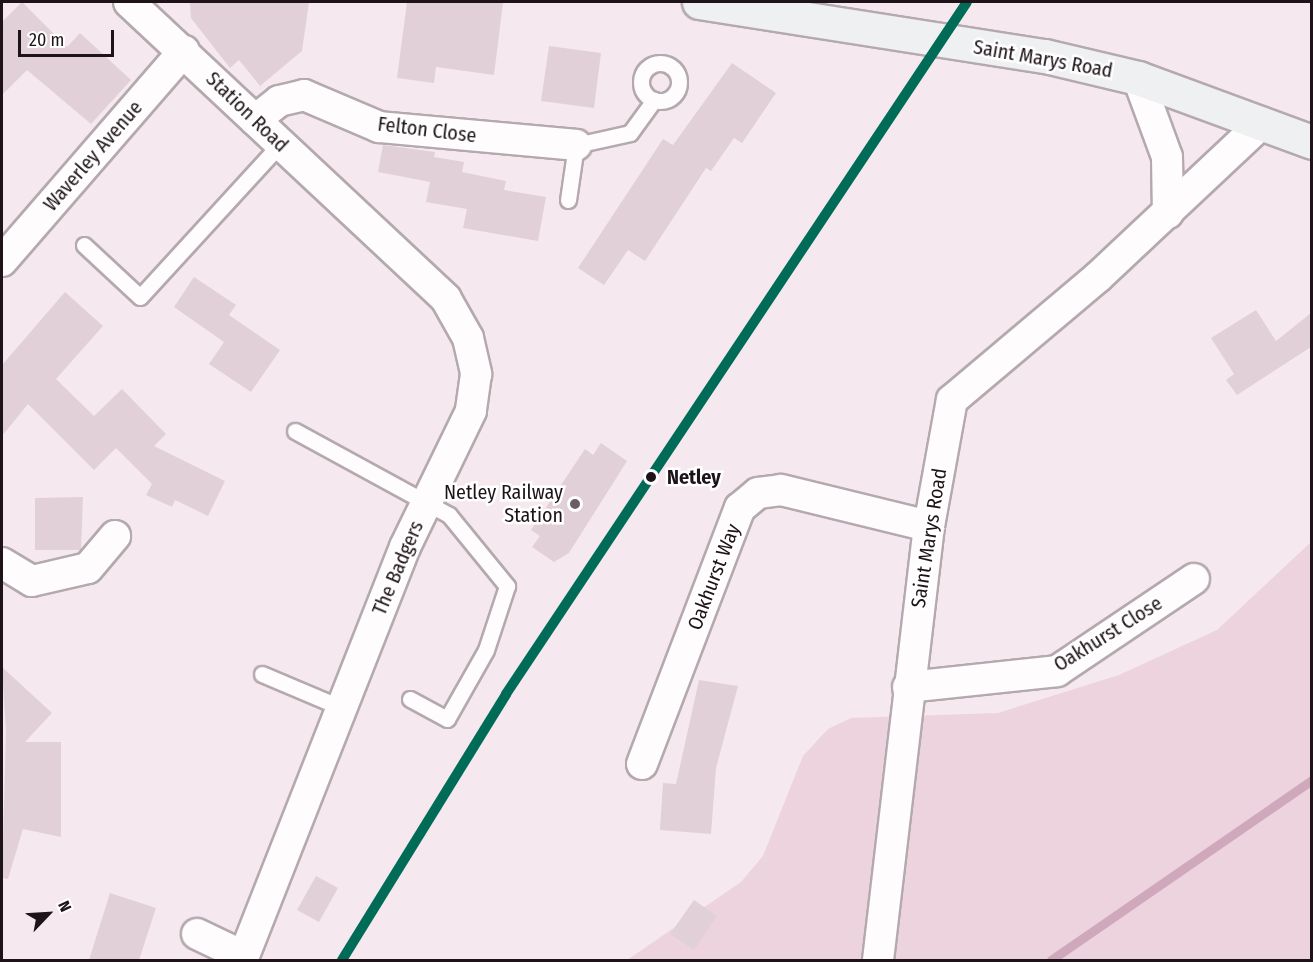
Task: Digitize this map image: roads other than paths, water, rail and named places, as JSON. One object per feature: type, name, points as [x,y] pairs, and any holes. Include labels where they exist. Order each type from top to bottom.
[{"type":"street","name":"Saint Marys Road","points":[[699,2],[883,34],[1045,56],[1138,78],[1262,123],[1168,213],[952,400],[929,526],[908,687],[878,960]]},
{"type":"street","name":"Station Road","points":[[139,5],[255,120],[352,210]]},
{"type":"street","name":"Waverley Avenue","points":[[2,261],[184,51]]},
{"type":"street","name":"Saint Marys Road","points":[[1138,78],[1167,157],[1168,213]]},
{"type":"street","name":"Felton Close","points":[[255,120],[279,101],[304,95],[379,127],[576,146]]},
{"type":"street","points":[[1262,123],[1311,142]]},
{"type":"street","name":"The Badgers","points":[[243,958],[342,708],[428,501],[471,411],[476,374],[468,338],[446,299],[352,210]]},
{"type":"street","name":"Oakhurst Way","points":[[642,764],[740,508],[758,493],[782,490],[929,526]]},
{"type":"street","points":[[2,563],[32,581],[88,568],[115,536]]},
{"type":"street","name":"Oakhurst Close","points":[[908,687],[1057,671],[1194,579]]},
{"type":"street","points":[[197,934],[243,958]]},
{"type":"lane","points":[[568,200],[576,146],[630,133],[654,100]]},
{"type":"lane","points":[[84,245],[140,297],[280,144]]},
{"type":"lane","points":[[295,430],[428,501],[449,515],[507,586],[486,650],[447,719],[410,699]]},
{"type":"lane","points":[[262,674],[342,708]]},
{"type":"waterway","points":[[1051,960],[1312,780]]},
{"type":"place","name":"Netley","points":[[651,477]]},
{"type":"place","name":"Netley Railway Station","points":[[575,504]]}]
